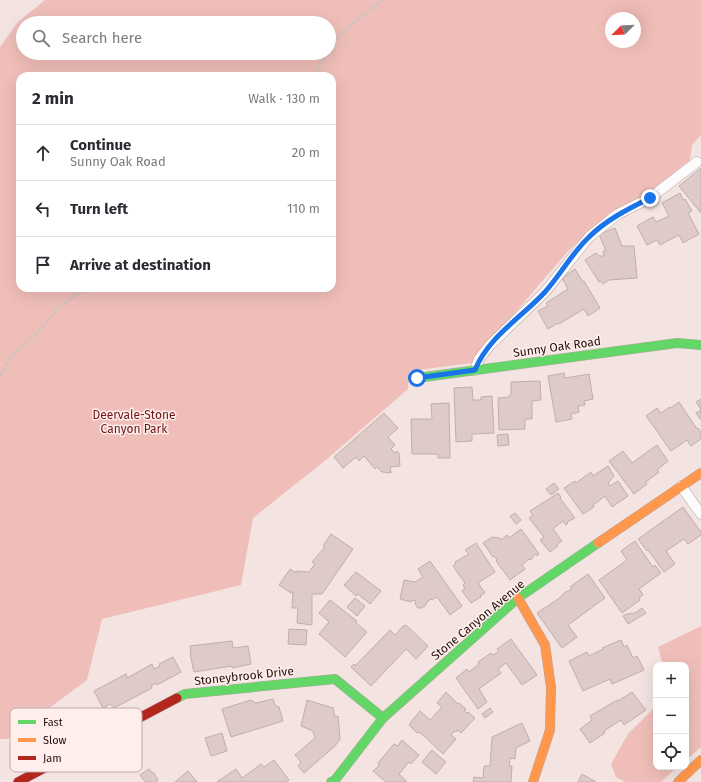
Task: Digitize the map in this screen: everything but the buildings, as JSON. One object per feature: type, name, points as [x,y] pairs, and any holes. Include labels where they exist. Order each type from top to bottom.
[{"type":"street","name":"Sunny Oak Road","points":[[417,378],[677,343],[701,345]]},
{"type":"street","name":"Stone Canyon Avenue","points":[[331,782],[335,780],[383,718],[518,598],[701,473]]},
{"type":"street","points":[[518,598],[545,645],[551,687],[550,730],[533,782]]},
{"type":"street","name":"Stoneybrook Drive","points":[[142,717],[185,694],[335,679],[383,718]]},
{"type":"street","points":[[678,782],[701,760]]},
{"type":"street","name":"Stoneybrook Drive","points":[[18,782],[37,772]]},
{"type":"lane","points":[[475,370],[479,359],[490,345],[545,292],[589,237],[618,214],[650,198],[697,162]]},
{"type":"lane","points":[[681,486],[701,514]]},
{"type":"path","points":[[336,40],[341,34],[382,0]]},
{"type":"path","points":[[315,72],[323,60]]},
{"type":"path","points":[[0,376],[9,360],[27,341],[33,338],[59,307],[80,292]]},
{"type":"green space","name":"Deervale-Stone Canyon Park","points":[[45,0],[701,0],[701,135],[692,145],[690,160],[645,196],[611,212],[569,250],[472,363],[410,371],[408,389],[327,459],[253,518],[241,585],[102,619],[87,680],[50,708],[10,708],[10,738],[0,739],[0,47],[16,25],[16,60],[336,60],[336,16],[25,16]]},
{"type":"green space","points":[[701,626],[701,747],[689,757],[689,662],[662,662],[658,647]]},
{"type":"green space","points":[[653,709],[653,770],[674,770],[661,782],[625,782],[616,777],[611,764],[628,734]]},
{"type":"traffic: fast","points":[[417,378],[677,343],[701,345]]},
{"type":"traffic: fast","points":[[331,782],[335,780],[383,718],[518,598],[598,543]]},
{"type":"traffic: fast","points":[[177,698],[185,694],[335,679],[383,718]]},
{"type":"traffic: slow","points":[[598,543],[701,473]]},
{"type":"traffic: slow","points":[[518,598],[545,645],[551,687],[550,730],[533,782]]},
{"type":"traffic: slow","points":[[678,782],[701,760]]},
{"type":"traffic: jam","points":[[142,716],[177,698]]},
{"type":"traffic: jam","points":[[18,782],[37,772]]},
{"type":"route","points":[[417,378],[475,370],[479,359],[490,345],[545,292],[589,237],[618,214],[650,198]]}]
